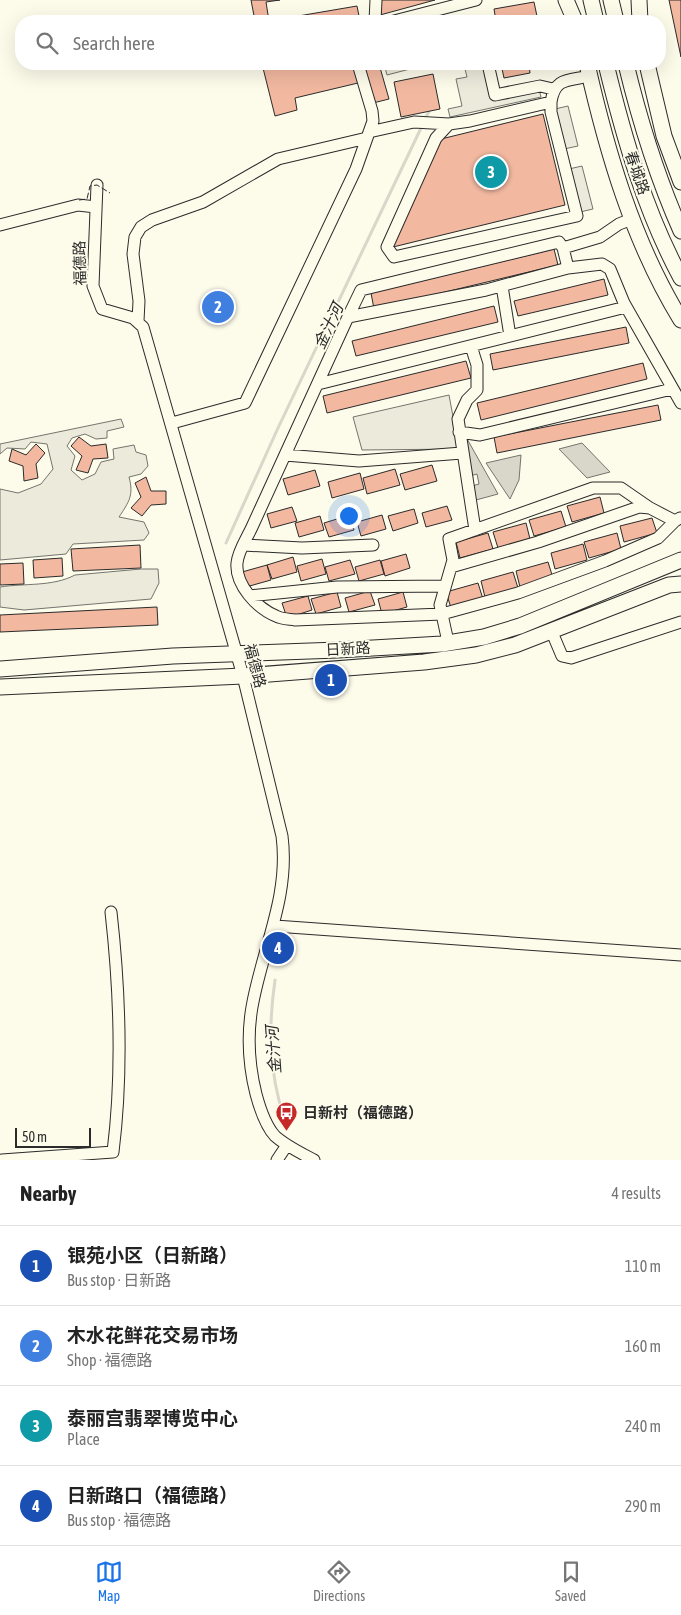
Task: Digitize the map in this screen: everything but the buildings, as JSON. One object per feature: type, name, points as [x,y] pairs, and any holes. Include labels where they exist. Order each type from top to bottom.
[{"type":"main road","points":[[566,0],[572,15]]},
{"type":"main road","points":[[591,0],[595,15]]},
{"type":"main road","points":[[611,0],[615,15]]},
{"type":"main road","points":[[639,0],[640,15]]},
{"type":"main road","points":[[588,70],[607,144],[646,256],[681,320]]},
{"type":"main road","name":"春城路","points":[[608,70],[642,192],[681,278]]},
{"type":"main road","name":"春城路","points":[[628,70],[641,124],[658,177],[681,231]]},
{"type":"main road","points":[[648,70],[664,136],[681,182]]},
{"type":"main road","name":"日新路","points":[[0,669],[173,656],[448,642],[484,637],[520,626],[681,560]]},
{"type":"main road","name":"日新路","points":[[0,687],[243,676],[424,662],[476,655],[515,644],[669,585],[681,584]]},
{"type":"street","points":[[375,15],[376,0]]},
{"type":"street","points":[[417,15],[476,0]]},
{"type":"street","points":[[172,423],[244,403],[356,169],[373,121],[372,111],[360,70]]},
{"type":"street","points":[[489,70],[495,95],[540,86],[553,89]]},
{"type":"street","points":[[444,123],[387,247],[394,257],[577,216],[551,112],[551,102],[553,89],[559,83],[588,70]]},
{"type":"street","points":[[138,322],[139,301],[133,254],[135,237],[141,227],[152,220],[203,202],[278,159],[414,122],[444,123],[470,121],[551,102]]},
{"type":"street","name":"福德路","points":[[97,186],[93,286],[102,309],[138,322],[143,327],[243,676],[282,836],[285,858],[283,885],[252,1007],[248,1033],[249,1052],[259,1106],[271,1129],[287,1145],[314,1160]]},
{"type":"street","points":[[0,225],[78,205],[96,207]]},
{"type":"street","points":[[563,248],[600,237],[632,218]]},
{"type":"street","points":[[448,642],[442,614],[440,605],[453,560],[449,539],[593,488],[620,488],[650,508],[678,519],[658,538],[604,561],[518,593],[442,614],[294,620],[277,617],[259,606],[243,587],[237,570],[237,560],[361,290],[560,242],[568,268]]},
{"type":"street","points":[[348,318],[502,286],[568,268],[602,264],[610,269],[626,307],[681,403]]},
{"type":"street","points":[[502,286],[510,336]]},
{"type":"street","points":[[318,384],[626,307]]},
{"type":"street","points":[[471,346],[477,365],[477,390],[467,400],[458,419],[475,530]]},
{"type":"street","points":[[459,432],[480,435],[672,389]]},
{"type":"street","points":[[285,455],[359,461],[462,453]]},
{"type":"street","points":[[451,567],[538,542],[624,511],[639,507],[650,508]]},
{"type":"street","points":[[244,545],[302,548],[372,545]]},
{"type":"street","points":[[250,596],[337,587],[446,586]]},
{"type":"street","points":[[551,630],[562,656],[571,658],[681,622]]},
{"type":"street","points":[[2,1160],[113,1152],[119,1105],[120,1022],[111,912]]},
{"type":"street","points":[[274,926],[681,955]]},
{"type":"street","points":[[277,1160],[287,1145]]},
{"type":"shaded area","points":[[386,70],[406,70],[387,75]]},
{"type":"shaded area","points":[[465,70],[487,70],[494,99],[539,89],[541,97],[450,117],[448,109],[462,106],[456,79],[467,77]]},
{"type":"shaded area","points":[[568,106],[578,146],[564,149],[555,109]]},
{"type":"shaded area","points":[[582,166],[593,209],[580,212],[569,169]]},
{"type":"shaded area","points":[[449,395],[459,449],[362,450],[353,417]]},
{"type":"shaded area","points":[[121,419],[124,427],[107,431],[107,438],[96,439],[85,434],[72,438],[67,446],[75,456],[71,470],[82,480],[95,474],[101,462],[114,459],[113,449],[134,445],[136,452],[146,455],[148,466],[141,474],[129,477],[130,498],[119,517],[144,522],[149,533],[144,540],[73,544],[66,554],[0,560],[0,489],[18,493],[41,484],[53,469],[47,444],[31,442],[25,449],[7,448],[0,454],[0,444]]},
{"type":"shaded area","points":[[466,437],[498,494],[476,500],[472,486],[479,484],[477,474],[470,476]]},
{"type":"shaded area","points":[[582,443],[610,472],[587,478],[559,449]]},
{"type":"shaded area","points":[[521,455],[519,480],[510,499],[486,463]]},
{"type":"shaded area","points":[[158,569],[159,583],[151,599],[24,610],[0,607],[0,587],[48,583],[75,575]]},
{"type":"waterway","name":"金汁河","points":[[424,120],[430,110]]},
{"type":"waterway","name":"金汁河","points":[[226,543],[278,428],[422,126]]},
{"type":"waterway","name":"金汁河","points":[[275,980],[271,1016],[271,1050],[275,1084],[284,1118]]},
{"type":"fence","points":[[79,200],[87,199],[90,186],[97,185],[110,193]]},
{"type":"place","name":"泰丽宫翡翠博览中心","points":[[491,172]]},
{"type":"place","name":"木水花鲜花交易市场","points":[[218,307]]},
{"type":"place","name":"银苑小区（日新路）","points":[[331,680]]},
{"type":"place","name":"日新路口（福德路）","points":[[278,948]]},
{"type":"place","name":"日新村（福德路）","points":[[287,1132]]}]
